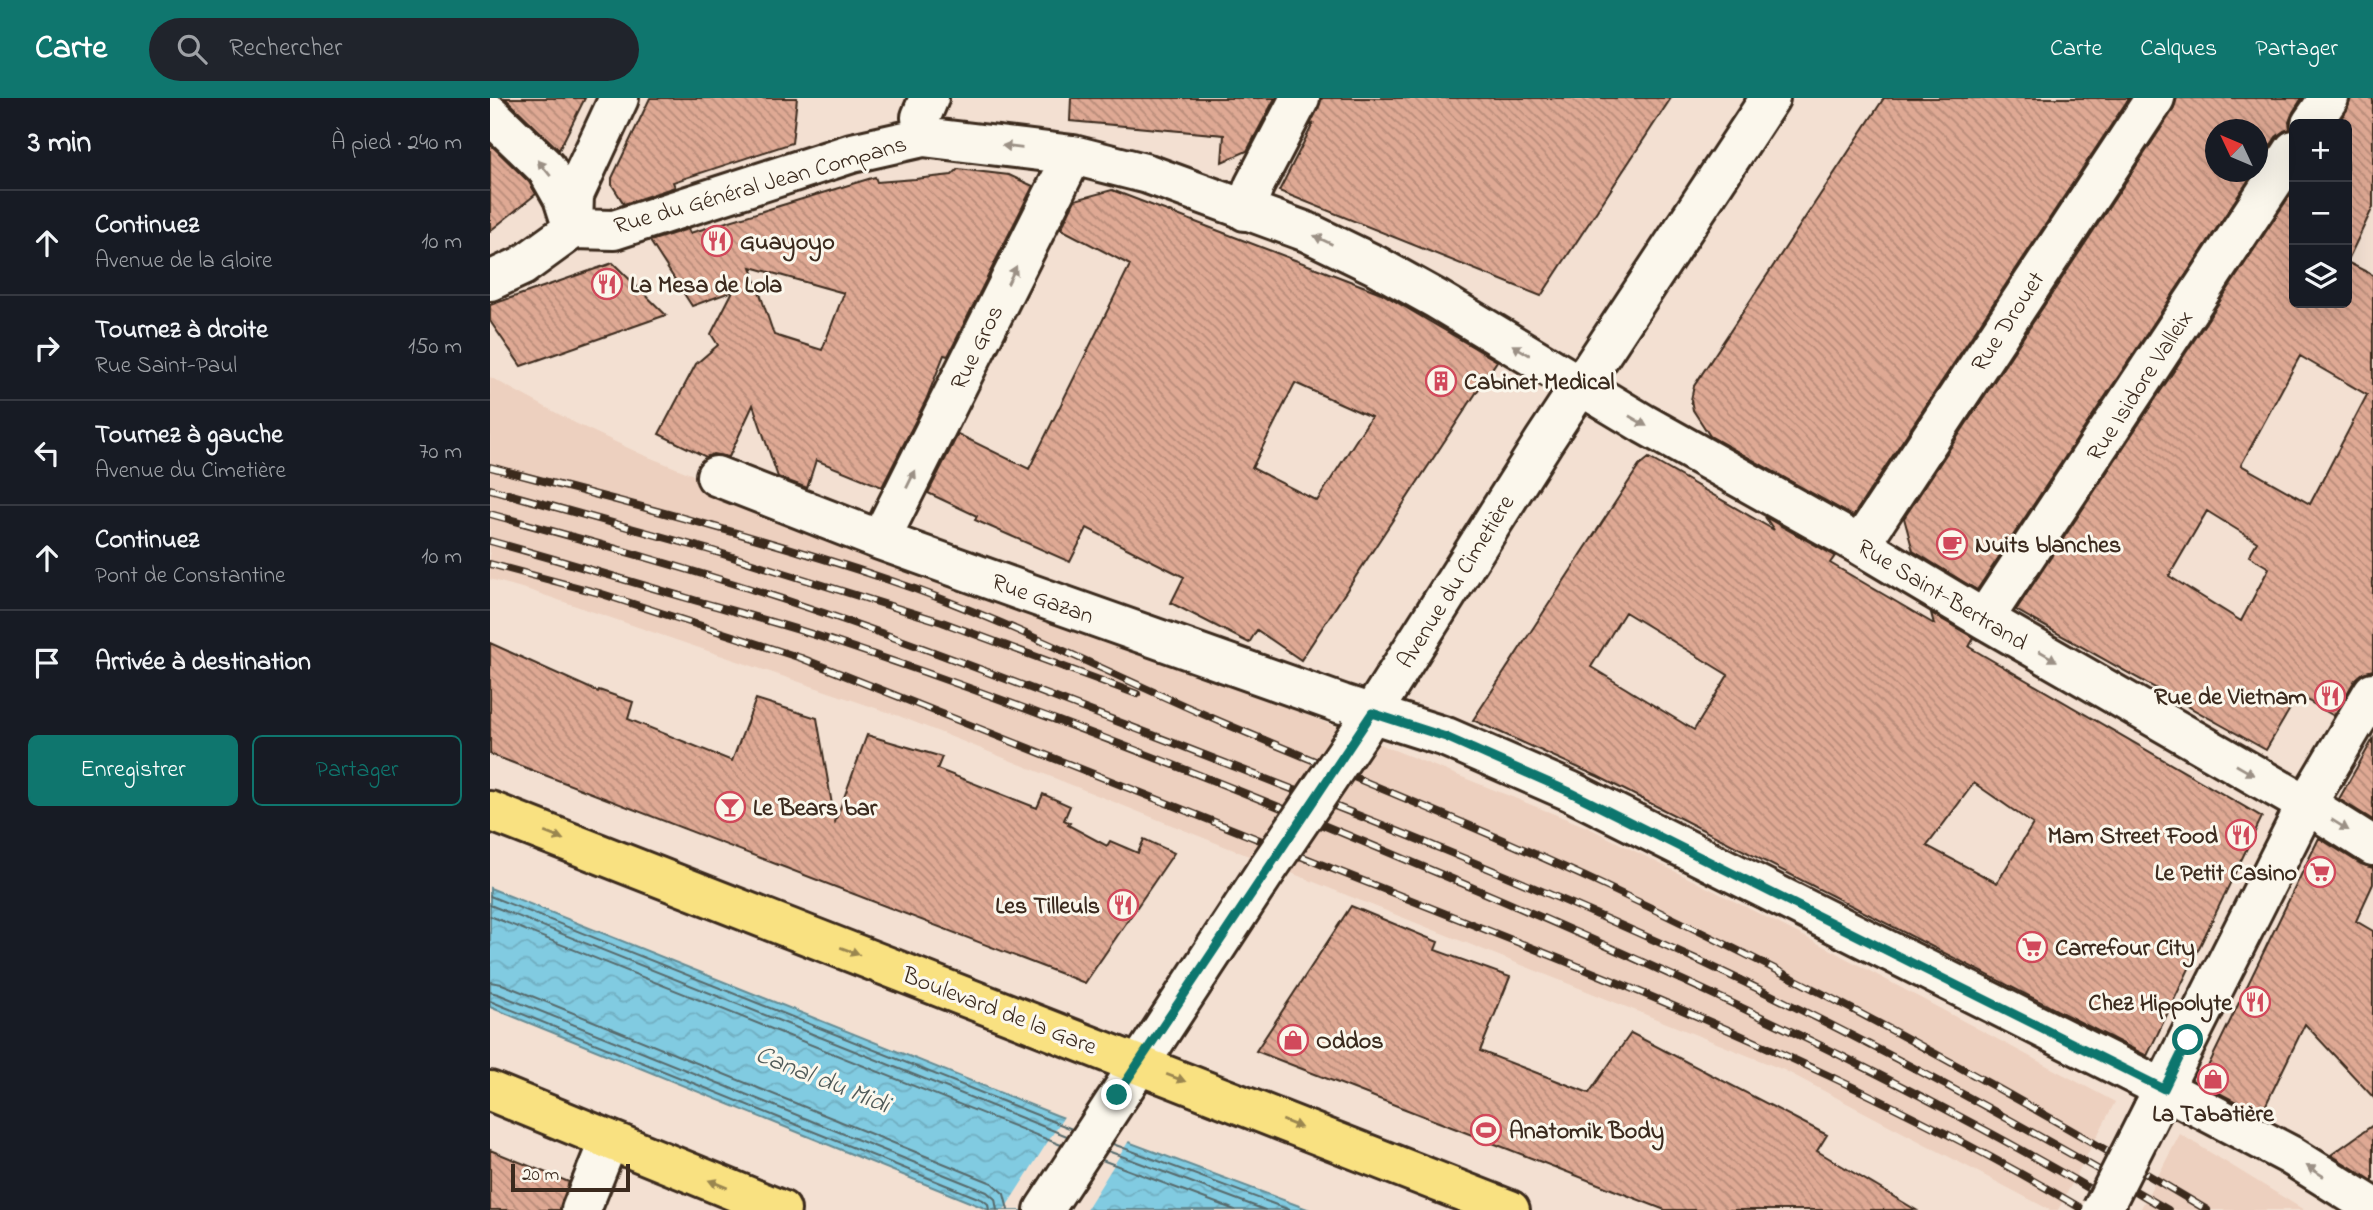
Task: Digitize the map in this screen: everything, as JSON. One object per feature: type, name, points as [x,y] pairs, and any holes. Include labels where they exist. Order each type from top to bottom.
[{"type":"main road","name":"Boulevard de la Gare","points":[[490,811],[1510,1210]]},
{"type":"main road","points":[[490,1091],[781,1210]]},
{"type":"street","points":[[490,281],[522,266],[573,229],[574,195],[619,98]]},
{"type":"street","points":[[923,137],[920,117],[929,98]]},
{"type":"street","points":[[1244,211],[1254,186],[1300,98]]},
{"type":"street","name":"Avenue du Cimetière","points":[[1044,1210],[1366,722],[1580,386],[1770,98]]},
{"type":"street","name":"Rue Drouet","points":[[1860,545],[2155,98]]},
{"type":"street","points":[[2314,119],[2329,98]]},
{"type":"street","points":[[490,114],[546,168],[563,198],[573,229]]},
{"type":"street","name":"Rue du Général Jean Compans","points":[[573,229],[614,230],[852,153],[923,137],[1073,155],[1148,174],[1307,232],[1438,300],[1580,386]]},
{"type":"street","name":"Rue Gros","points":[[880,540],[1073,155]]},
{"type":"street","name":"Rue Isidore Valleix","points":[[1984,619],[2289,158]]},
{"type":"street","name":"Rue Saint-Bertrand","points":[[1580,386],[1860,545],[2373,846]]},
{"type":"street","name":"Rue Gazan","points":[[716,476],[1366,722],[1446,737],[1570,792],[2158,1100],[2290,1156],[2373,1207]]},
{"type":"street","points":[[2102,1210],[2306,805],[2370,701]]},
{"type":"street","points":[[581,1210],[609,1140]]},
{"type":"shaded area","points":[[490,377],[575,423],[641,454],[818,525],[1279,694],[1284,706],[1587,827],[1823,946],[2115,1102],[2058,1210],[2050,1210],[1784,1070],[899,716],[490,579]]},
{"type":"shaded area","points":[[2180,1134],[2304,1210],[2140,1210]]},
{"type":"water","name":"Canal du Midi","points":[[490,888],[1056,1115],[1310,1210],[989,1210],[490,1007]]},
{"type":"pier","points":[[1065,1115],[1130,1139],[1086,1210],[1004,1210]]},
{"type":"building","points":[[505,98],[585,98],[559,150]]},
{"type":"building","points":[[650,98],[797,98],[792,143],[673,182],[675,187],[624,204],[612,185],[612,178]]},
{"type":"building","points":[[1071,98],[1275,98],[1247,151],[1222,162],[1224,135],[1070,121]]},
{"type":"building","points":[[1322,98],[1671,98],[1541,296],[1279,191],[1313,124],[1310,125]]},
{"type":"building","points":[[1884,98],[2129,98],[1853,516],[1710,436],[1693,410],[1691,400],[1694,386]]},
{"type":"building","points":[[2177,98],[2302,98],[2289,119],[2289,129],[2276,137],[2268,150],[2268,119],[2205,119],[2205,182],[2247,182],[1977,590],[1913,551],[1904,518],[2173,110]]},
{"type":"building","points":[[2351,98],[2373,98],[2373,207],[2352,251],[2352,119],[2341,119]]},
{"type":"building","points":[[490,144],[529,182],[536,194],[490,231]]},
{"type":"building","points":[[958,169],[1009,175],[1033,186],[948,356],[944,355],[926,400],[882,487],[816,460],[807,488],[778,477],[753,405],[729,457],[713,454],[706,457],[659,434],[696,364],[718,345],[711,334],[733,291],[692,306],[650,241],[688,229],[690,233],[875,177],[877,182],[952,175]],"holes":[[[751,267],[844,293],[822,350],[774,335]]]},
{"type":"building","points":[[1112,190],[1381,293],[1497,361],[1301,660],[1257,630],[1249,643],[1171,603],[1184,577],[1087,528],[1070,562],[975,520],[977,516],[928,493],[958,434],[1029,469],[1130,265],[1061,229],[1075,200]],"holes":[[[1295,383],[1371,417],[1317,501],[1252,468]]]},
{"type":"building","points":[[2289,197],[2289,308],[2352,308],[2352,264],[2373,275],[2373,670],[2363,673],[2355,680],[2334,716],[2298,695],[2266,750],[2016,610]],"holes":[[[2300,356],[2367,395],[2310,504],[2241,465]],[[2207,511],[2257,542],[2249,556],[2269,568],[2241,621],[2169,576]]]},
{"type":"building","points":[[613,263],[666,315],[521,366],[490,321],[490,305]]},
{"type":"building","points":[[1649,458],[1774,530],[1765,517],[1835,556],[1830,563],[1934,624],[1931,613],[1974,638],[1969,647],[2262,817],[2147,1056],[1599,777],[1473,720],[1639,466]],"holes":[[[1625,612],[1728,675],[1694,730],[1591,667]],[[1974,783],[2033,824],[1997,883],[1927,846]]]},
{"type":"building","points":[[490,643],[598,692],[599,690],[633,702],[628,719],[732,761],[756,699],[817,718],[835,822],[867,735],[942,757],[937,769],[1037,808],[1043,794],[1070,806],[1064,820],[1070,823],[1068,825],[1107,846],[1110,841],[1138,853],[1144,839],[1174,853],[1085,983],[490,754]]},
{"type":"building","points":[[2373,739],[2373,820],[2339,799]]},
{"type":"building","points":[[2319,838],[2361,864],[2373,868],[2373,884],[2356,921],[2373,931],[2373,1097],[2305,1024],[2261,1115],[2200,1083]]},
{"type":"building","points":[[1351,906],[1438,942],[1435,950],[1510,977],[1480,1051],[1589,1093],[1631,1033],[1827,1135],[1817,1151],[1916,1210],[1665,1210],[1256,1051]]},
{"type":"building","points":[[2373,1125],[2373,1181],[2331,1155]]},
{"type":"building","points":[[490,1150],[569,1182],[560,1210],[490,1210]]},
{"type":"railway","points":[[490,467],[741,534],[935,596],[1201,713],[1474,827],[1686,925],[1837,1001],[1987,1082],[2207,1210]]},
{"type":"railway","points":[[490,489],[710,550],[942,622],[1137,694]]},
{"type":"railway","points":[[490,514],[688,570],[854,623],[1184,747],[1444,850],[1636,932],[1819,1019],[1995,1112],[2168,1210]]},
{"type":"railway","points":[[490,541],[773,622],[899,663],[1268,803],[1596,941],[1776,1024],[1953,1113],[2126,1210]]},
{"type":"railway","points":[[490,564],[599,593],[801,658],[1565,961],[1698,1016],[1894,1107],[2022,1174],[2084,1210]]},
{"type":"place","name":"Guayoyo","points":[[717,241]]},
{"type":"place","name":"La Mesa de Lola","points":[[607,284]]},
{"type":"place","name":"Cabinet Medical","points":[[1441,381]]},
{"type":"place","name":"Nuits blanches","points":[[1952,544]]},
{"type":"place","name":"Rue de Vietnam","points":[[2330,696]]},
{"type":"place","name":"Le Bears bar","points":[[730,807]]},
{"type":"place","name":"Mam Street Food","points":[[2241,835]]},
{"type":"place","name":"Le Petit Casino","points":[[2320,872]]},
{"type":"place","name":"Les Tilleuls","points":[[1123,905]]},
{"type":"place","name":"Carrefour City","points":[[2032,947]]},
{"type":"place","name":"Chez Hippolyte","points":[[2255,1002]]},
{"type":"place","name":"Oddos","points":[[1293,1040]]},
{"type":"place","name":"La Tabatière","points":[[2213,1079]]},
{"type":"place","name":"Anatomik Body","points":[[1486,1130]]},
{"type":"route","points":[[1117,1095],[1372,713],[1446,737],[1570,792],[2164,1089],[2188,1040]]}]
